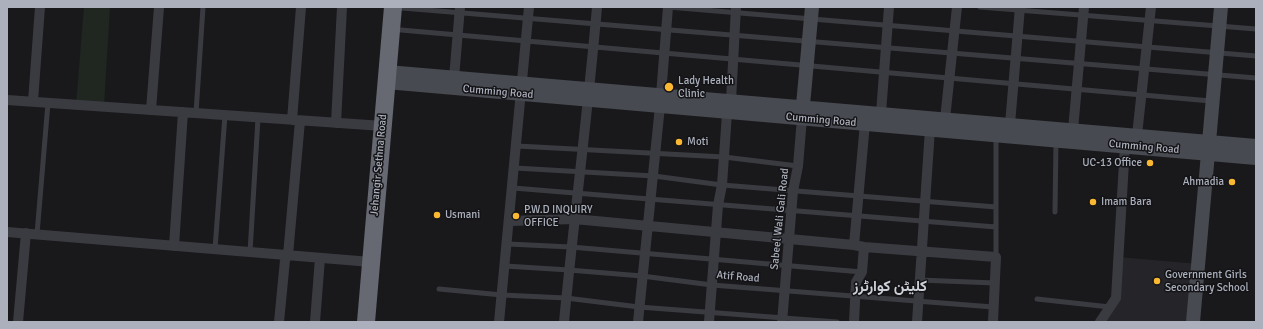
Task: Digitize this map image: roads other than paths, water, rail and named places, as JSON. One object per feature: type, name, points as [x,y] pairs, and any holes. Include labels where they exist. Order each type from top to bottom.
[{"type":"highway","name":"Jehangir Sethna Road","points":[[366,322],[383,126],[401,30],[399,7]]},
{"type":"highway","name":"Jehangir Sethna Road","points":[[376,322],[391,78],[399,7]]},
{"type":"street","points":[[33,101],[40,7]]},
{"type":"street","points":[[151,110],[159,7]]},
{"type":"street","points":[[279,322],[285,260],[288,255],[301,7]]},
{"type":"street","points":[[336,123],[342,7]]},
{"type":"street","points":[[500,322],[523,89],[529,7]]},
{"type":"street","points":[[564,322],[597,7]]},
{"type":"street","points":[[638,322],[654,176],[667,7]]},
{"type":"street","points":[[881,113],[889,7]]},
{"type":"street","points":[[945,119],[957,7]]},
{"type":"street","points":[[1137,135],[1148,47],[1151,7]]},
{"type":"street","points":[[1194,322],[1221,7]]},
{"type":"street","points":[[1010,124],[1019,9]]},
{"type":"street","points":[[454,78],[460,10]]},
{"type":"street","points":[[710,317],[718,205],[722,185],[736,10]]},
{"type":"street","points":[[1073,130],[1083,11]]},
{"type":"street","points":[[803,112],[812,13]]},
{"type":"street","name":"Cumming Road","points":[[391,78],[454,78],[523,89]]},
{"type":"street","name":"Cumming Road","points":[[391,78],[729,107],[803,112],[881,113],[1137,135],[1256,158]]},
{"type":"street","points":[[7,100],[383,126]]},
{"type":"street","points":[[174,246],[182,112]]},
{"type":"street","name":"Cumming Road","points":[[803,112],[865,124],[1056,140],[1124,145],[1210,148],[1256,146]]},
{"type":"street","name":"Sabeel Wali Gali Road","points":[[782,320],[788,266],[793,190],[798,166],[803,112]]},
{"type":"street","points":[[854,322],[856,282],[862,272],[857,217],[865,124]]},
{"type":"street","points":[[916,322],[930,129]]},
{"type":"street","points":[[1100,322],[1116,298],[1124,145]]},
{"type":"street","points":[[510,221],[574,219],[648,227],[996,257],[992,322]]},
{"type":"street","points":[[7,232],[371,262]]},
{"type":"street","points":[[18,322],[26,233]]},
{"type":"street","points":[[315,322],[320,258]]},
{"type":"lane","points":[[196,113],[203,7]]},
{"type":"lane","points":[[399,7],[460,10],[528,19],[1256,78]]},
{"type":"lane","points":[[667,7],[812,13],[888,26],[1256,56]]},
{"type":"lane","points":[[980,7],[1083,11],[1150,20],[1256,29]]},
{"type":"lane","points":[[401,30],[1214,101]]},
{"type":"lane","points":[[37,234],[48,103]]},
{"type":"lane","points":[[215,249],[225,115]]},
{"type":"lane","points":[[250,252],[258,118]]},
{"type":"lane","points":[[996,135],[996,257]]},
{"type":"lane","points":[[1054,212],[1056,140]]},
{"type":"lane","points":[[517,146],[724,157],[798,166]]},
{"type":"lane","points":[[515,168],[654,176],[722,185],[996,207]]},
{"type":"lane","points":[[513,188],[651,198],[857,217],[996,227]]},
{"type":"lane","points":[[508,244],[572,247],[862,272]]},
{"type":"lane","name":"Atif Road","points":[[505,266],[642,276],[712,285],[993,307]]},
{"type":"lane","points":[[919,280],[995,283]]},
{"type":"lane","points":[[439,289],[502,295],[566,298],[710,317],[837,322]]},
{"type":"lane","points":[[1037,299],[1110,307]]},
{"type":"place","name":"Lady Health Clinic","points":[[669,87]]},
{"type":"place","name":"Moti","points":[[679,142]]},
{"type":"place","name":"UC-13 Office","points":[[1150,163]]},
{"type":"place","name":"Ahmadia","points":[[1232,182]]},
{"type":"place","name":"Imam Bara","points":[[1093,202]]},
{"type":"place","name":"Usmani","points":[[437,215]]},
{"type":"place","name":"P.W.D INQUIRY OFFICE","points":[[516,216]]},
{"type":"place","name":"Government Girls Secondary School","points":[[1157,281]]},
{"type":"district","name":"کلیٹن کوارٹرز","points":[[890,287]]}]
